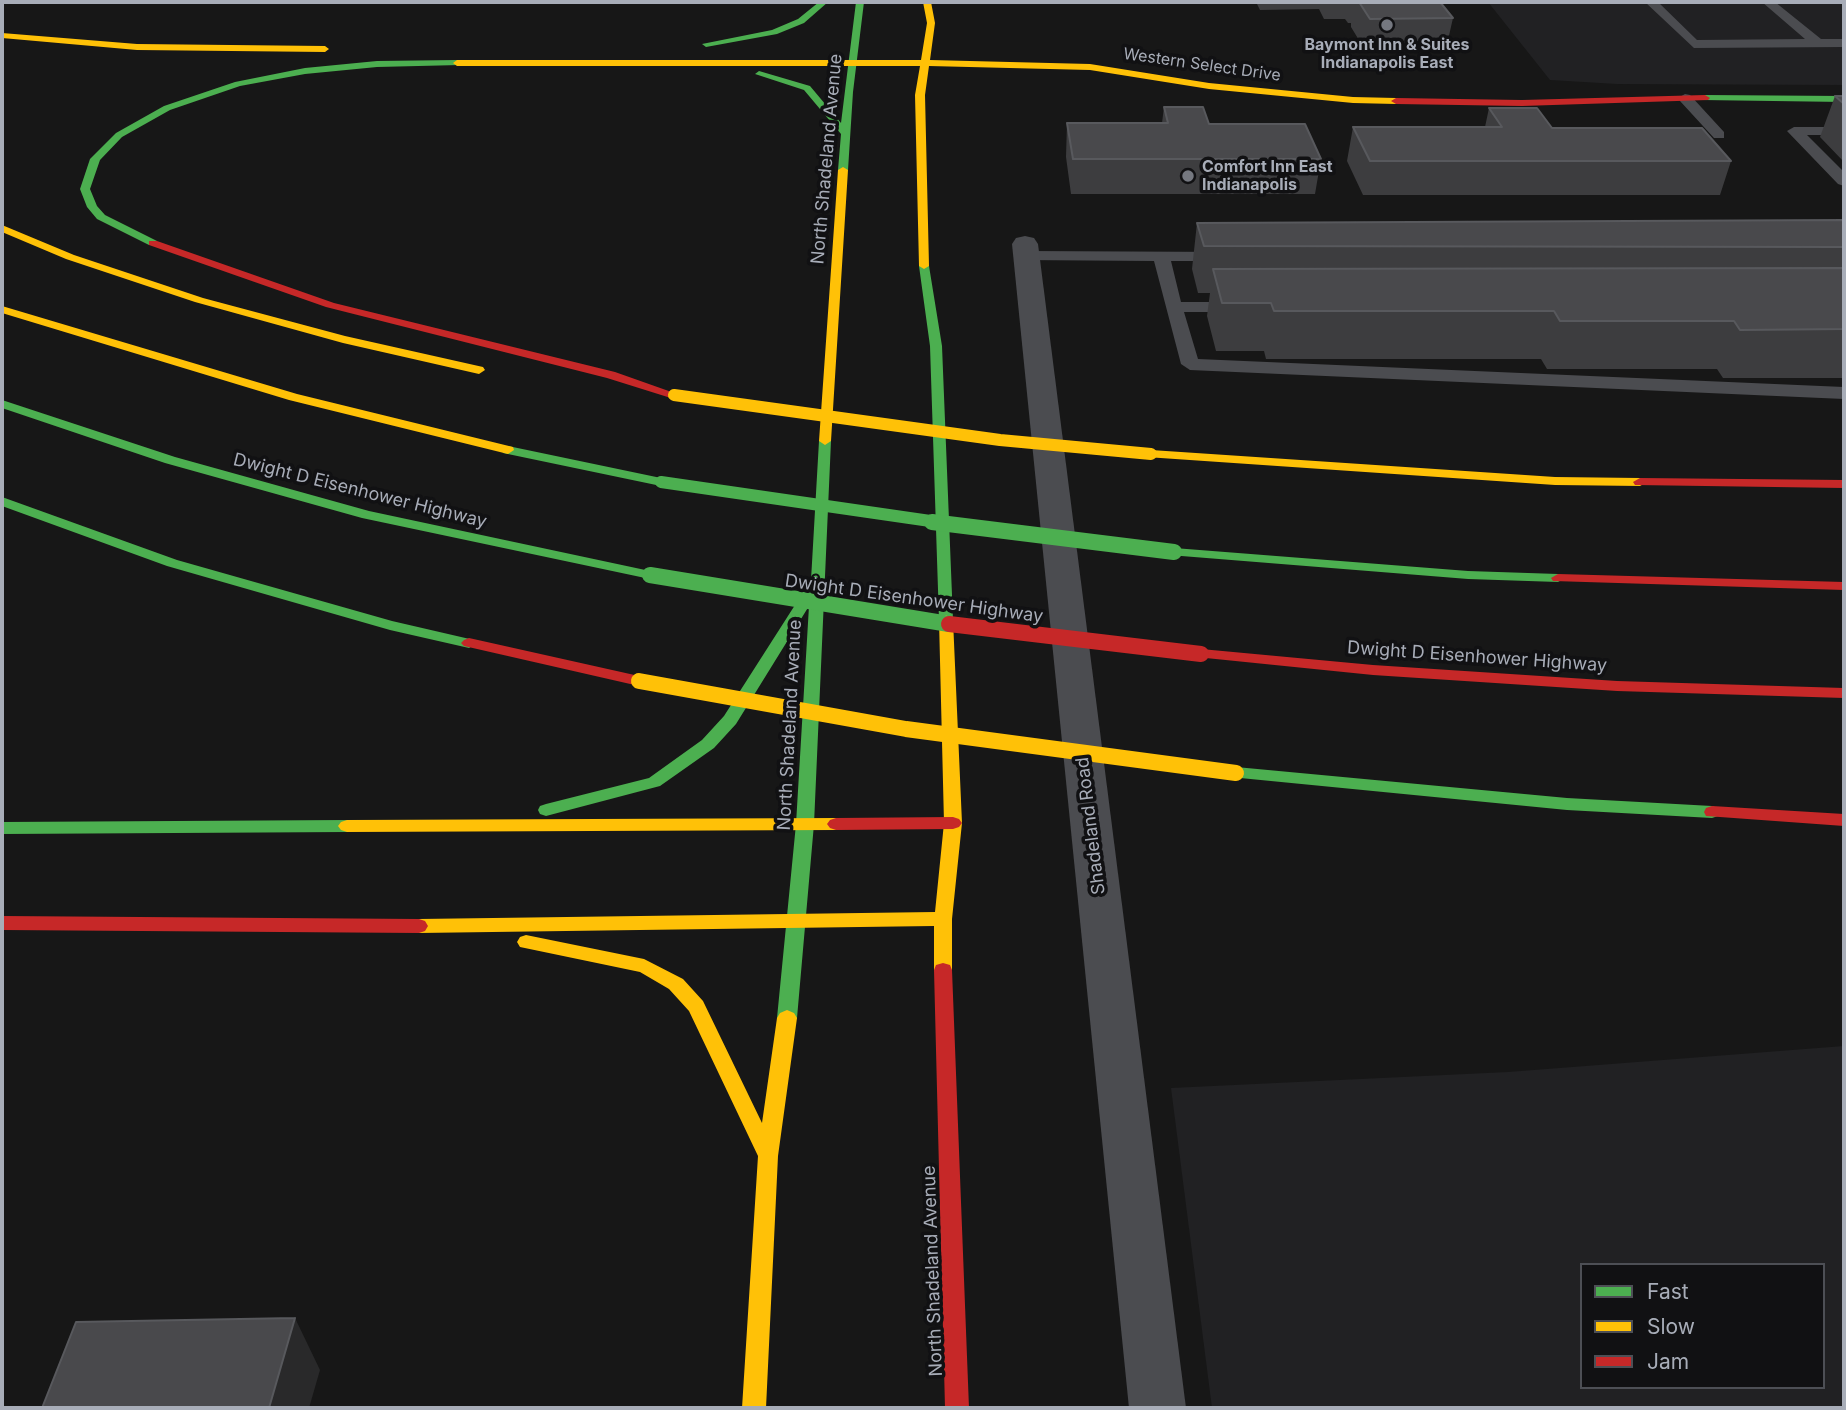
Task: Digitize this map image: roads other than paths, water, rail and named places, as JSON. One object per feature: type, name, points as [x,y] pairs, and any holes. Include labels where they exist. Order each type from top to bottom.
[{"type":"main road","points":[[677,46],[732,41],[774,32],[801,20],[824,2]]},
{"type":"main road","name":"North Shadeland Avenue","points":[[754,1408],[768,1156],[794,968],[805,824],[816,583],[846,134],[859,52],[860,2]]},
{"type":"main road","name":"North Shadeland Avenue","points":[[927,2],[931,23],[919,95],[925,286],[936,346],[953,823],[943,919],[957,1408]]},
{"type":"main road","points":[[2,35],[137,47],[349,49],[677,46],[859,52]]},
{"type":"main road","points":[[674,395],[611,375],[486,346],[294,293],[134,236],[102,218],[89,201],[85,189],[95,159],[128,130],[167,108],[252,81],[377,64],[635,63],[859,52]]},
{"type":"main road","name":"Western Select Drive","points":[[859,52],[924,63],[1090,67],[1209,86],[1353,100],[1522,103],[1685,98]]},
{"type":"main road","points":[[635,63],[760,74],[796,83],[818,97],[846,134]]},
{"type":"main road","name":"Western Select Drive","points":[[1227,71],[1360,85],[1685,98],[1844,99]]},
{"type":"main road","points":[[2,228],[69,257],[199,300],[344,339],[491,372]]},
{"type":"main road","points":[[2,309],[121,348],[305,400],[490,446],[661,482],[1022,535],[1174,552],[1468,575],[1844,586]]},
{"type":"main road","points":[[619,394],[674,395],[972,437],[1151,454],[1555,481],[1844,484]]},
{"type":"main road","name":"Dwight D Eisenhower Highway","points":[[2,404],[170,460],[367,515],[460,537],[650,575],[922,621],[1201,654],[1373,670],[1617,686],[1844,693]]},
{"type":"main road","points":[[2,501],[172,563],[390,625],[639,681],[906,729],[1236,773],[1567,804],[1844,820]]},
{"type":"main road","points":[[67,543],[172,563]]},
{"type":"main road","points":[[494,823],[654,782],[683,764],[708,744],[730,720],[816,583]]},
{"type":"main road","points":[[2,828],[494,823],[953,823]]},
{"type":"main road","points":[[2,923],[449,926],[943,919]]},
{"type":"main road","points":[[449,926],[645,966],[676,984],[695,1006],[768,1156]]},
{"type":"street","name":"Shadeland Road","points":[[1025,250],[1158,1408]]},
{"type":"lane","points":[[1651,2],[1694,44],[1844,43]]},
{"type":"lane","points":[[1768,2],[1818,43]]},
{"type":"lane","points":[[1685,98],[1719,135]]},
{"type":"lane","points":[[1843,177],[1794,131],[1844,131]]},
{"type":"lane","points":[[1025,250],[1161,256],[1244,256]]},
{"type":"lane","points":[[1161,256],[1190,364],[1844,393]]},
{"type":"lane","points":[[1174,307],[1258,307]]},
{"type":"place","name":"Baymont Inn & Suites Indianapolis East","points":[[1387,25]]},
{"type":"place","name":"Comfort Inn East Indianapolis","points":[[1188,176]]}]
